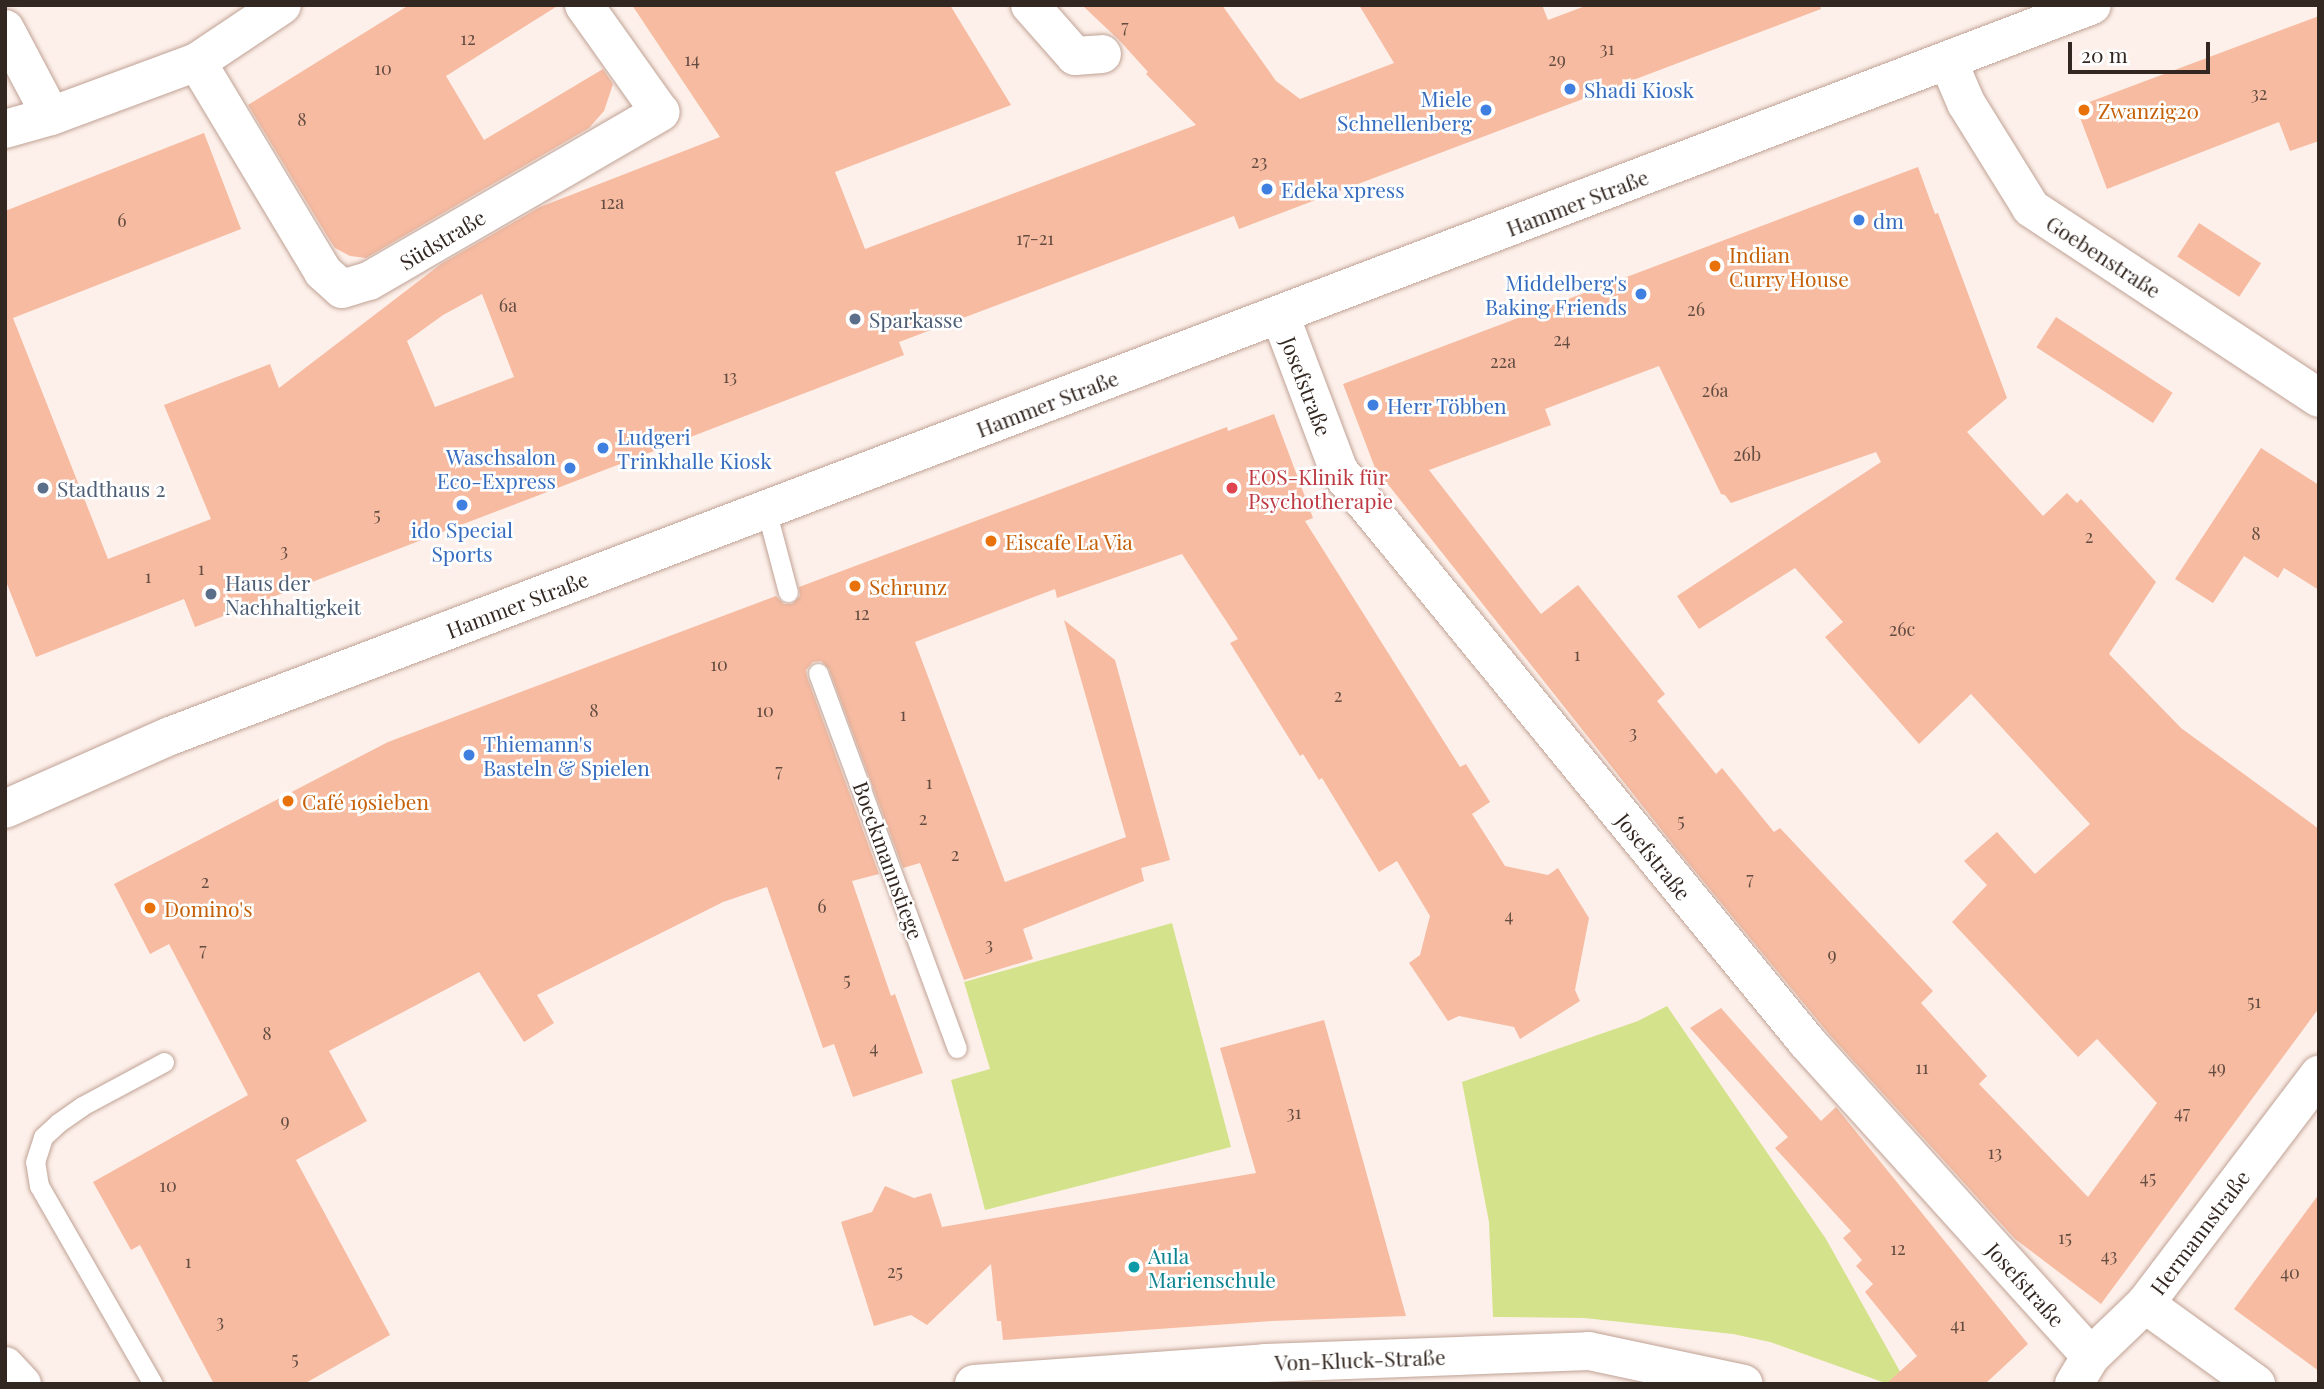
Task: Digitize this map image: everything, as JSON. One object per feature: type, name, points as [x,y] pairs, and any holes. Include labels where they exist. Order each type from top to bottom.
[{"type":"street","points":[[5,129],[51,116],[197,62],[282,5]]},
{"type":"street","name":"Südstraße","points":[[197,62],[316,262],[342,289],[369,281],[660,112],[584,5]]},
{"type":"street","points":[[1030,5],[1075,56],[1102,54]]},
{"type":"street","name":"Hammer Straße","points":[[5,809],[170,736],[1948,61],[2041,14],[2092,5]]},
{"type":"street","points":[[5,29],[51,116]]},
{"type":"street","name":"Goebenstraße","points":[[1948,61],[1966,103],[2031,208],[2319,398]]},
{"type":"street","name":"Josefstraße","points":[[1280,315],[1339,471],[1807,1042],[2082,1370]]},
{"type":"street","name":"Hermannstraße","points":[[2082,1370],[2145,1304],[2319,1074]]},
{"type":"street","points":[[2145,1304],[2256,1384]]},
{"type":"street","name":"Von-Kluck-Straße","points":[[974,1384],[1265,1363],[1589,1352],[1744,1384]]},
{"type":"street","points":[[5,1366],[22,1384]]},
{"type":"lane","points":[[765,509],[788,592]]},
{"type":"lane","name":"Boeckmannstiege","points":[[818,673],[957,1048]]},
{"type":"lane","points":[[153,1384],[39,1186],[35,1162],[43,1137],[58,1123],[82,1106],[164,1062]]},
{"type":"green space","points":[[1172,923],[1231,1147],[985,1210],[951,1080],[990,1069],[964,982]]},
{"type":"green space","points":[[1667,1006],[1826,1239],[1907,1384],[1888,1384],[1770,1342],[1733,1334],[1584,1318],[1493,1317],[1489,1222],[1462,1082],[1638,1021]]},
{"type":"building","points":[[409,5],[559,5],[446,76],[484,140],[603,69],[613,84],[604,111],[589,128],[366,258],[350,256],[335,248],[248,105]]},
{"type":"building","points":[[632,5],[950,5],[1011,105],[835,172],[865,249],[1196,125],[1146,74],[1148,72],[1120,41],[1082,5],[1222,5],[1276,81],[1300,99],[1394,63],[1359,5],[1542,5],[1548,20],[1588,5],[1820,5],[1821,9],[1239,229],[1234,216],[899,342],[904,355],[195,627],[184,599],[36,657],[5,579],[5,211],[204,133],[241,229],[13,318],[108,559],[211,519],[164,405],[270,364],[279,388],[441,264],[540,207],[720,137]],"holes":[[[482,294],[514,377],[435,407],[407,341],[443,315]]]},
{"type":"building","points":[[2319,16],[2319,141],[2290,151],[2279,122],[2107,189],[2076,107]]},
{"type":"building","points":[[1918,167],[1935,214],[1938,213],[2007,398],[1967,432],[2043,516],[2067,493],[2077,503],[2081,499],[2156,582],[2109,654],[2181,728],[2319,829],[2319,1008],[2101,1304],[2015,1239],[1829,1034],[1676,848],[1375,468],[1343,384]],"holes":[[[1659,366],[1721,494],[1731,503],[1876,452],[1881,462],[1677,596],[1699,629],[1795,568],[1843,622],[1825,637],[1919,744],[1971,694],[2090,824],[2035,874],[1997,832],[1964,861],[1987,885],[1952,922],[2078,1057],[2097,1039],[2157,1103],[2088,1197],[1979,1084],[1987,1076],[1921,1003],[1933,991],[1780,828],[1774,832],[1722,768],[1716,774],[1657,701],[1665,694],[1578,585],[1541,614],[1429,470],[1551,425],[1545,409]]]},
{"type":"building","points":[[2199,223],[2261,263],[2239,297],[2177,257]]},
{"type":"building","points":[[2056,317],[2173,393],[2153,423],[2036,347]]},
{"type":"building","points":[[1274,414],[1313,518],[1305,521],[1460,767],[1466,764],[1490,802],[1472,814],[1505,866],[1548,875],[1558,868],[1589,918],[1575,990],[1580,1001],[1520,1039],[1514,1027],[1459,1016],[1448,1021],[1409,963],[1420,955],[1430,916],[1397,861],[1379,872],[1322,778],[1319,780],[1303,754],[1300,756],[1230,643],[1238,639],[1182,554],[1057,598],[1055,589],[915,642],[1005,882],[1126,837],[1064,620],[1115,660],[1170,860],[1141,868],[1144,881],[1023,929],[1033,959],[964,980],[920,863],[903,868],[829,669],[821,661],[813,662],[806,670],[807,677],[879,874],[852,881],[891,996],[895,994],[923,1073],[853,1097],[834,1044],[823,1048],[767,887],[723,902],[537,995],[554,1023],[524,1042],[479,972],[329,1051],[367,1121],[296,1160],[390,1335],[304,1384],[214,1384],[140,1245],[131,1250],[93,1182],[248,1095],[169,944],[150,954],[114,884],[388,742],[776,596],[784,604],[792,604],[800,596],[799,587],[1227,427],[1228,431]]},
{"type":"building","points":[[2261,448],[2319,485],[2319,590],[2284,568],[2278,578],[2244,556],[2213,603],[2175,579]]},
{"type":"building","points":[[1721,1008],[1821,1121],[1836,1107],[2028,1344],[1985,1384],[1886,1384],[1917,1356],[1865,1292],[1873,1284],[1856,1266],[1862,1260],[1843,1238],[1851,1231],[1775,1148],[1788,1137],[1690,1028]]},
{"type":"building","points":[[1324,1020],[1406,1316],[1272,1321],[1003,1340],[1001,1321],[997,1321],[991,1264],[927,1325],[911,1315],[874,1326],[841,1222],[872,1212],[885,1186],[914,1198],[931,1193],[942,1227],[1256,1173],[1220,1048]]},
{"type":"building","points":[[2319,1194],[2319,1371],[2234,1309]]},
{"type":"place","name":"Shadi Kiosk","points":[[1570,89]]},
{"type":"place","name":"Miele Schnellenberg","points":[[1486,110]]},
{"type":"place","name":"Zwanzig20","points":[[2084,110]]},
{"type":"place","name":"Edeka xpress","points":[[1267,189]]},
{"type":"place","name":"dm","points":[[1859,220]]},
{"type":"place","name":"Indian Curry House","points":[[1715,266]]},
{"type":"place","name":"Middelberg's Baking Friends","points":[[1641,294]]},
{"type":"place","name":"Sparkasse","points":[[855,319]]},
{"type":"place","name":"Herr Többen","points":[[1373,405]]},
{"type":"place","name":"Ludgeri Trinkhalle Kiosk","points":[[603,448]]},
{"type":"place","name":"Waschsalon Eco-Express","points":[[570,468]]},
{"type":"place","name":"Stadthaus 2","points":[[43,488]]},
{"type":"place","name":"EOS-Klinik für Psychotherapie","points":[[1232,488]]},
{"type":"place","name":"ido Special Sports","points":[[462,505]]},
{"type":"place","name":"Eiscafe La Via","points":[[991,541]]},
{"type":"place","name":"Schrunz","points":[[855,586]]},
{"type":"place","name":"Haus der Nachhaltigkeit","points":[[211,594]]},
{"type":"place","name":"Thiemann's Basteln & Spielen","points":[[469,755]]},
{"type":"place","name":"Café 19sieben","points":[[288,801]]},
{"type":"place","name":"Domino's","points":[[150,908]]},
{"type":"place","name":"Aula Marienschule","points":[[1134,1267]]}]
